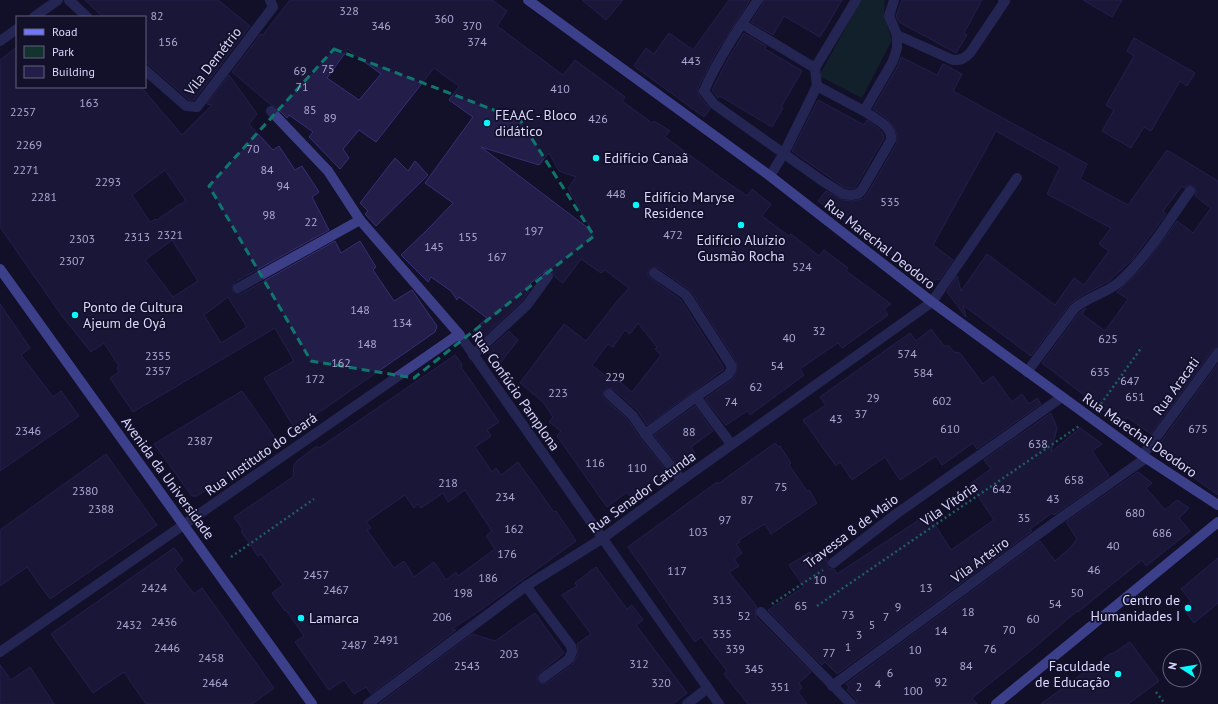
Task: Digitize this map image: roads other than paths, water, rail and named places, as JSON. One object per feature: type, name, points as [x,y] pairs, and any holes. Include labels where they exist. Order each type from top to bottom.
[{"type":"street","points":[[35,16],[58,0]]},
{"type":"street","points":[[69,0],[86,16]]},
{"type":"street","name":"Rua Marechal Deodoro","points":[[528,0],[770,176],[932,302],[1062,398],[1145,457],[1218,505]]},
{"type":"street","points":[[758,0],[742,24],[704,91],[714,104],[821,180],[843,194],[858,194],[862,190],[891,140],[892,134],[885,126],[864,111],[817,86]]},
{"type":"street","points":[[770,176],[784,153],[817,86],[815,68],[856,0]]},
{"type":"street","points":[[864,111],[893,61],[897,48],[897,35],[889,16],[894,0]]},
{"type":"street","points":[[897,35],[953,60],[964,59],[970,53],[1004,0]]},
{"type":"street","name":"Vila Demétrio","points":[[146,71],[186,106],[197,107],[274,2]]},
{"type":"street","points":[[742,24],[815,68]]},
{"type":"street","points":[[0,41],[16,30]]},
{"type":"street","name":"Rua Confúcio Pamplona","points":[[271,111],[328,171],[360,220],[459,334],[719,704]]},
{"type":"street","points":[[932,302],[1017,178]]},
{"type":"street","points":[[1027,372],[1079,304],[1118,284],[1130,272],[1190,191]]},
{"type":"street","points":[[238,288],[360,220]]},
{"type":"street","name":"Avenida da Universidade","points":[[0,269],[312,704]]},
{"type":"street","points":[[646,434],[728,375],[731,370],[731,366],[686,295],[654,272]]},
{"type":"street","points":[[473,355],[527,305],[548,276]]},
{"type":"street","name":"Rua Senador Catunda","points":[[368,704],[526,586],[603,538],[731,444],[932,302]]},
{"type":"street","name":"Rua Instituto do Ceará","points":[[0,652],[459,334]]},
{"type":"street","name":"Rua Aracati","points":[[1145,457],[1218,353]]},
{"type":"street","points":[[609,394],[634,416],[682,480]]},
{"type":"street","points":[[696,397],[731,444]]},
{"type":"street","name":"Travessa 8 de Maio","points":[[833,563],[896,514],[1062,398]]},
{"type":"street","name":"Vila Arteiro","points":[[832,686],[1145,457]]},
{"type":"street","points":[[996,704],[1218,522]]},
{"type":"street","points":[[526,586],[571,646],[572,652],[569,658],[543,678]]},
{"type":"street","points":[[761,612],[851,704]]},
{"type":"street","points":[[687,704],[708,688]]},
{"type":"place","name":"FEAAC - Bloco didático","points":[[487,123]]},
{"type":"place","name":"Edifício Canaã","points":[[596,158]]},
{"type":"place","name":"Edifício Maryse Residence","points":[[636,205]]},
{"type":"place","name":"Edifício Aluízio Gusmão Rocha","points":[[741,225]]},
{"type":"place","name":"Ponto de Cultura Ajeum de Oyá","points":[[75,315]]},
{"type":"place","name":"Centro de Humanidades I","points":[[1188,608]]},
{"type":"place","name":"Lamarca","points":[[301,618]]},
{"type":"place","name":"Faculdade de Educação","points":[[1118,674]]}]
